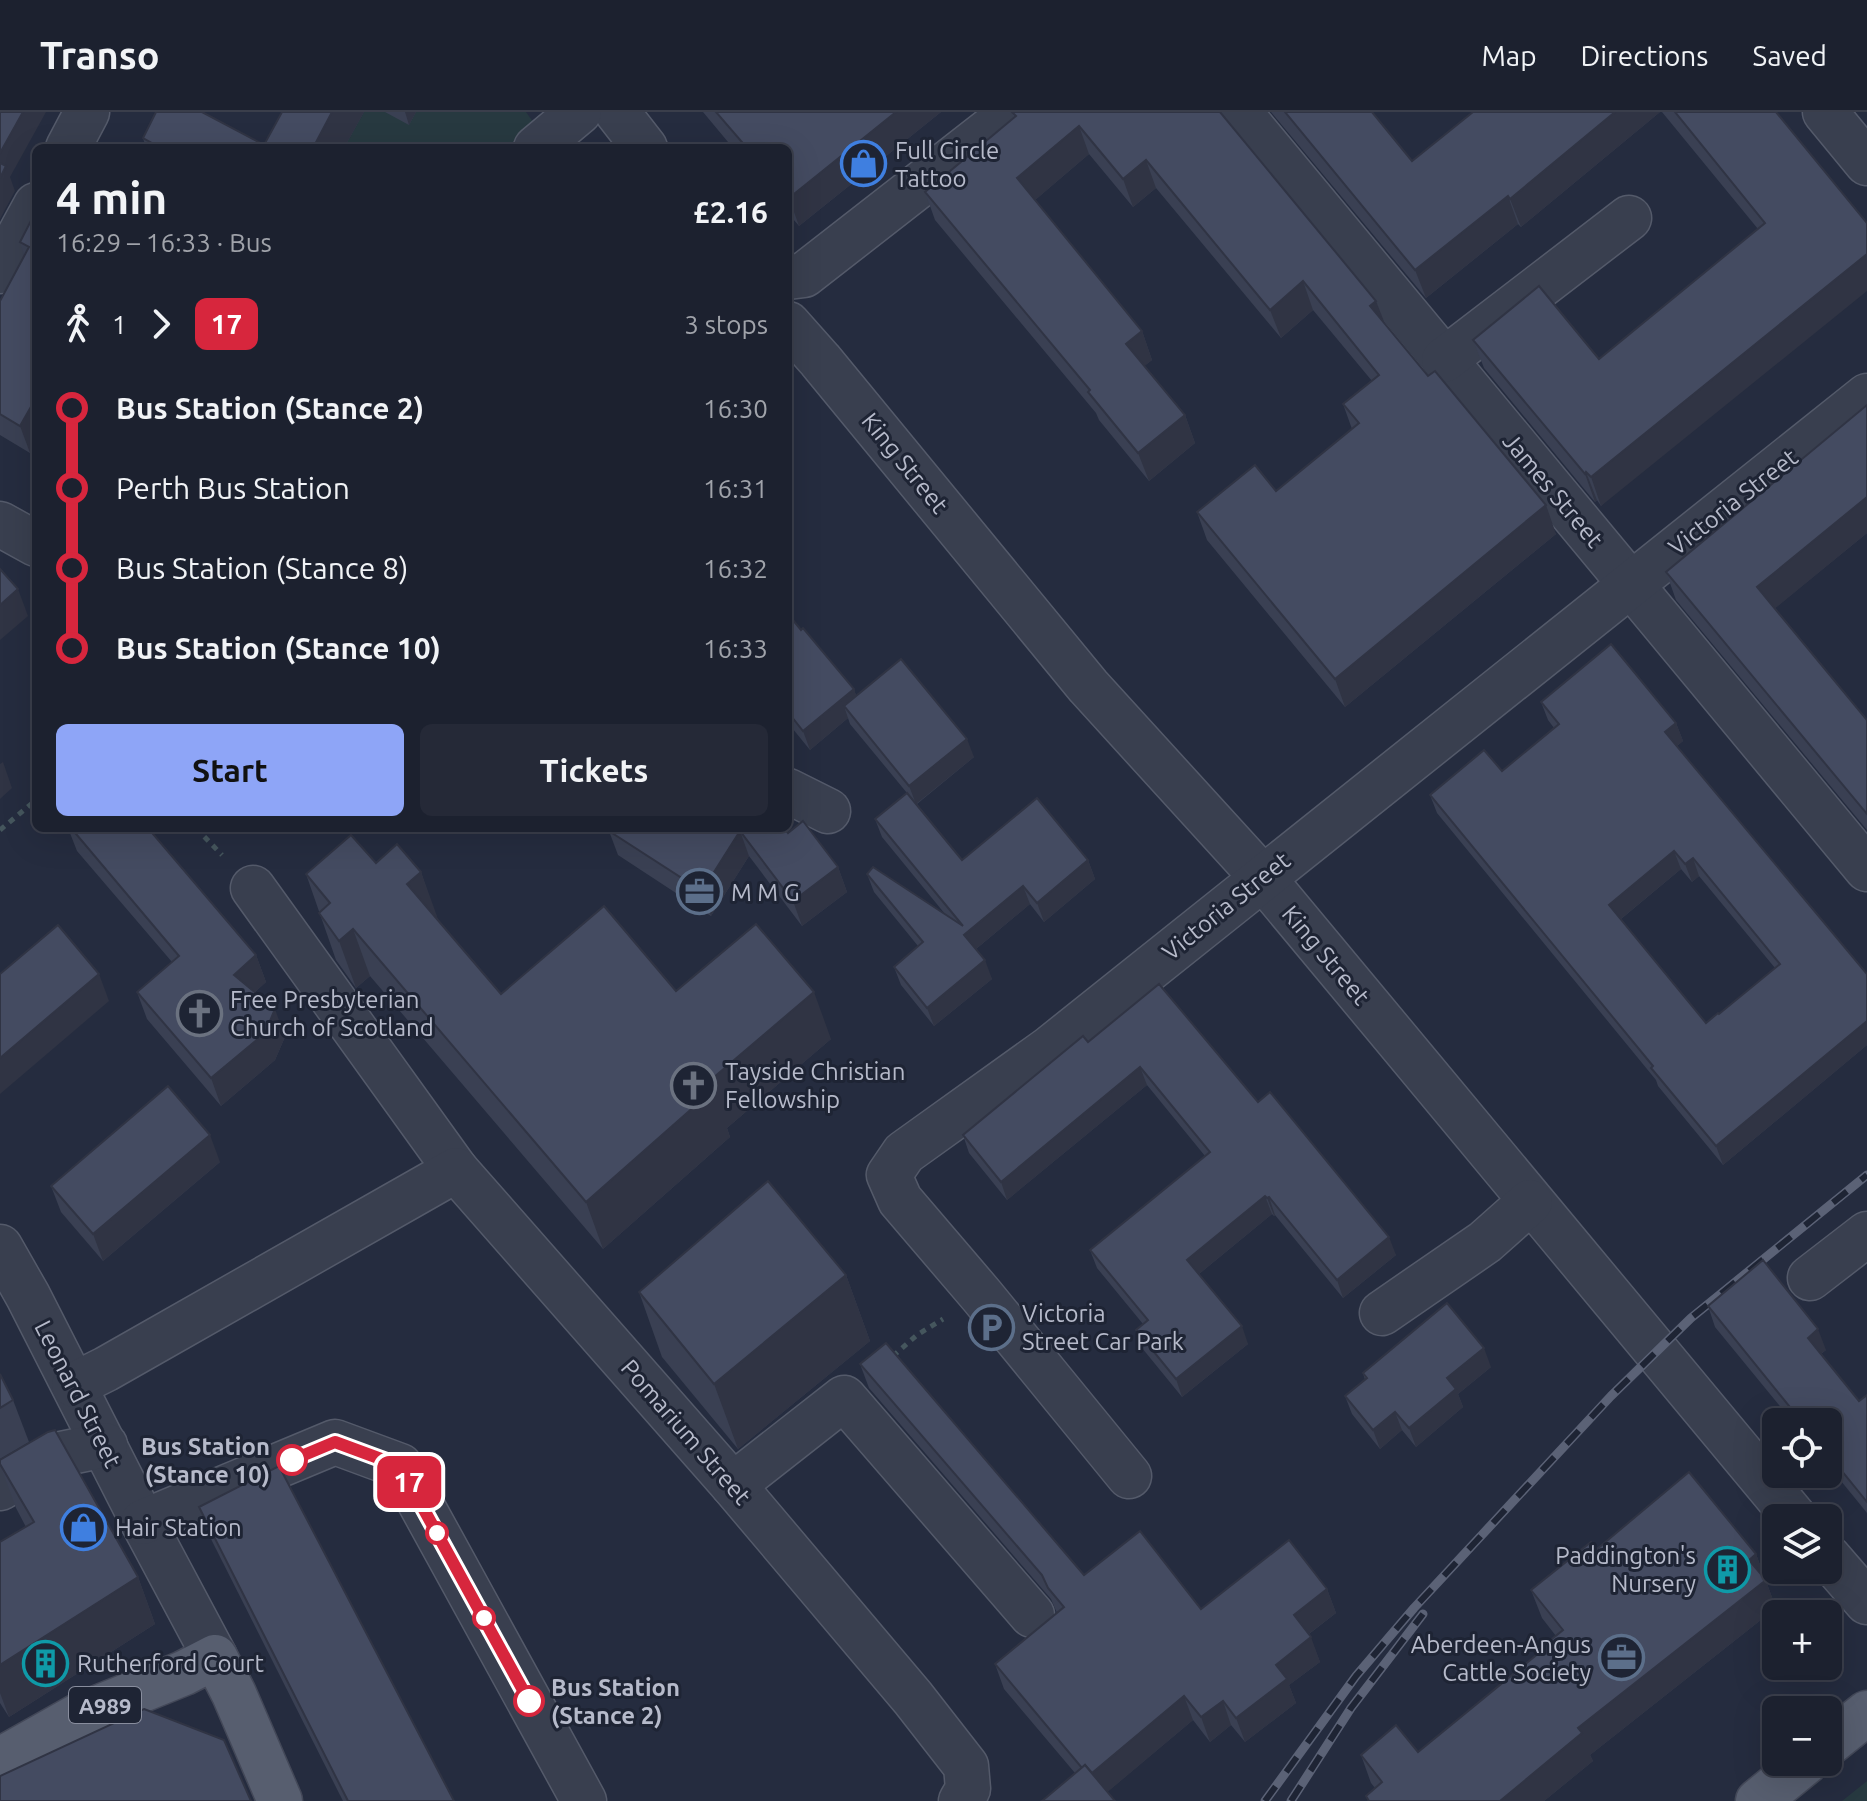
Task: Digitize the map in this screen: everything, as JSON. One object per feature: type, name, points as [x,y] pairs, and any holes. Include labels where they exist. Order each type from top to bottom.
[{"type":"main road","name":"A989","points":[[0,1760],[80,1715],[184,1673],[215,1657]]},
{"type":"main road","name":"Leonard Street","points":[[215,1657],[280,1801]]},
{"type":"main road","points":[[1842,1733],[1867,1713]]},
{"type":"main road","points":[[1758,1801],[1789,1776]]},
{"type":"street","points":[[70,144],[87,112]]},
{"type":"street","points":[[541,144],[579,112]]},
{"type":"street","points":[[617,112],[642,144]]},
{"type":"street","points":[[792,276],[804,275],[1013,112]]},
{"type":"street","name":"James Street","points":[[1239,112],[1867,869]]},
{"type":"street","points":[[1825,112],[1867,163]]},
{"type":"street","points":[[0,271],[32,212]]},
{"type":"street","points":[[1444,360],[1629,218]]},
{"type":"street","name":"King Street","points":[[792,328],[1088,686],[1262,877],[1783,1504]]},
{"type":"street","name":"Victoria Street","points":[[1129,1476],[900,1200],[889,1175],[904,1153],[1049,1049],[1867,396]]},
{"type":"street","points":[[0,524],[32,542]]},
{"type":"street","points":[[792,793],[828,811]]},
{"type":"street","name":"Pomarium Street","points":[[253,888],[456,1170],[733,1485],[913,1698],[966,1766],[968,1789],[961,1801]]},
{"type":"street","points":[[74,1385],[456,1170]]},
{"type":"street","points":[[1382,1313],[1485,1242],[1530,1202]]},
{"type":"street","points":[[1810,1278],[1867,1234]]},
{"type":"street","name":"Leonard Street","points":[[0,1247],[215,1657]]},
{"type":"street","points":[[733,1485],[844,1398],[1032,1615]]},
{"type":"street","points":[[143,1522],[335,1442],[400,1466],[584,1801]]},
{"type":"street","points":[[0,1488],[56,1455],[105,1445]]},
{"type":"street","points":[[1842,1573],[1867,1602]]},
{"type":"path","points":[[0,830],[32,803]]},
{"type":"path","points":[[887,1361],[917,1335]]},
{"type":"shaded area","points":[[364,112],[526,112],[536,126],[515,144],[347,142]]},
{"type":"shaded area","points":[[1867,1781],[1867,1801],[1842,1801]]},
{"type":"building","points":[[0,112],[23,112],[0,153]]},
{"type":"building","points":[[156,112],[202,112],[262,144],[154,144],[143,138]]},
{"type":"building","points":[[282,112],[332,112],[315,144],[265,144]]},
{"type":"building","points":[[716,112],[896,112],[792,196],[792,144],[744,144]]},
{"type":"building","points":[[1012,112],[1220,112],[1376,301],[1370,306],[1428,376],[1435,371],[1546,505],[1335,679],[1197,512],[1255,465],[1276,491],[1359,423],[1343,404],[1379,375],[1303,281],[1270,310],[1146,160],[1123,179],[1079,126],[1017,178],[1142,331],[1126,344],[1185,415],[1138,453],[1088,392],[1090,390],[925,192],[1016,116]]},
{"type":"building","points":[[1285,112],[1372,112],[1412,161],[1473,112],[1615,112],[1510,199],[1508,196],[1415,270]]},
{"type":"building","points":[[1675,112],[1776,112],[1867,223],[1867,254],[1591,477],[1585,474],[1473,340],[1539,286],[1599,359],[1765,223]]},
{"type":"building","points":[[0,163],[6,166],[0,178]]},
{"type":"building","points":[[32,219],[32,405],[20,426],[0,414],[0,301],[29,247],[20,242]]},
{"type":"building","points":[[1867,405],[1867,497],[1757,587],[1867,720],[1867,814],[1666,572]]},
{"type":"building","points":[[0,569],[18,589],[0,605]]},
{"type":"building","points":[[792,619],[854,689],[803,731],[792,717]]},
{"type":"building","points":[[1611,644],[1676,723],[1665,732],[1867,974],[1867,1021],[1716,1146],[1430,795],[1484,750],[1502,771],[1559,724],[1541,702]],"holes":[[[1674,851],[1685,864],[1693,858],[1780,964],[1706,1023],[1609,905]]]},
{"type":"building","points":[[901,659],[967,739],[909,786],[844,706]]},
{"type":"building","points":[[907,793],[962,860],[1037,798],[1088,860],[1037,903],[1023,886],[964,935],[985,960],[927,1008],[894,967],[923,942],[867,874],[873,867],[963,926],[875,819]]},
{"type":"building","points":[[803,821],[838,867],[793,901],[741,832],[788,833]]},
{"type":"building","points":[[74,832],[151,832],[256,955],[234,975],[275,1009],[265,1033],[211,1078],[137,992],[179,956]]},
{"type":"building","points":[[611,832],[739,832],[702,891]]},
{"type":"building","points":[[351,835],[376,863],[397,844],[421,872],[407,884],[501,994],[604,906],[676,991],[756,924],[814,992],[707,1083],[713,1090],[586,1202],[353,929],[339,941],[319,913],[330,903],[306,874]]},
{"type":"building","points":[[58,925],[99,974],[0,1058],[0,974]]},
{"type":"building","points":[[1159,984],[1258,1102],[1270,1092],[1389,1237],[1337,1280],[1265,1196],[1187,1260],[1242,1326],[1176,1379],[1136,1330],[1148,1320],[1090,1250],[1210,1152],[1140,1067],[1001,1182],[963,1135],[1083,1036],[1088,1042]]},
{"type":"building","points":[[168,1086],[210,1135],[93,1234],[51,1186]]},
{"type":"building","points":[[768,1181],[846,1275],[714,1384],[639,1292]]},
{"type":"building","points":[[1763,1260],[1818,1329],[1808,1338],[1859,1401],[1867,1395],[1867,1502],[1842,1471],[1842,1408],[1791,1408],[1708,1306]]},
{"type":"building","points":[[1447,1303],[1484,1348],[1447,1378],[1456,1389],[1409,1428],[1395,1412],[1373,1430],[1345,1396],[1367,1378],[1363,1373]]},
{"type":"building","points":[[886,1343],[1084,1575],[1140,1531],[1201,1609],[1289,1540],[1327,1589],[1294,1615],[1311,1637],[1276,1665],[1287,1679],[1236,1718],[1223,1701],[1201,1717],[1184,1696],[1092,1773],[1085,1765],[1082,1768],[995,1664],[1064,1607],[1048,1588],[1042,1575],[860,1364]]},
{"type":"building","points":[[0,1374],[13,1400],[0,1408]]},
{"type":"building","points":[[55,1430],[138,1577],[0,1665],[0,1542],[34,1522],[0,1460]]},
{"type":"building","points":[[279,1466],[454,1801],[348,1801],[199,1507]]},
{"type":"building","points":[[1689,1472],[1756,1554],[1749,1560],[1762,1575],[1762,1583],[1578,1728],[1582,1733],[1500,1801],[1369,1801],[1366,1796],[1382,1782],[1361,1755],[1396,1725],[1418,1752],[1539,1653],[1537,1651],[1563,1630],[1531,1590],[1591,1542],[1597,1549]]},
{"type":"building","points":[[144,1709],[224,1740],[251,1801],[0,1801],[0,1776]]},
{"type":"building","points":[[1085,1765],[1115,1801],[1042,1801]]},
{"type":"railway","points":[[1265,1801],[1356,1676],[1414,1608],[1611,1396],[1691,1318],[1867,1175]]},
{"type":"railway","points":[[1291,1801],[1351,1708],[1423,1614]]},
{"type":"bus line","name":"17","points":[[292,1460],[335,1442],[400,1466],[529,1701]]},
{"type":"place","name":"Full Circle Tattoo","points":[[864,164]]},
{"type":"place","name":"M M G","points":[[700,892]]},
{"type":"place","name":"Free Presbyterian Church of Scotland","points":[[199,1013]]},
{"type":"place","name":"Tayside Christian Fellowship","points":[[694,1085]]},
{"type":"place","name":"Victoria Street Car Park","points":[[991,1327]]},
{"type":"place","name":"Bus Station (Stance 10)","points":[[292,1460]]},
{"type":"place","name":"Hair Station","points":[[84,1527]]},
{"type":"place","name":"Paddington's Nursery","points":[[1727,1569]]},
{"type":"place","name":"Aberdeen-Angus Cattle Society","points":[[1622,1658]]},
{"type":"place","name":"Rutherford Court","points":[[46,1663]]},
{"type":"place","name":"Bus Station (Stance 2)","points":[[529,1701]]}]
